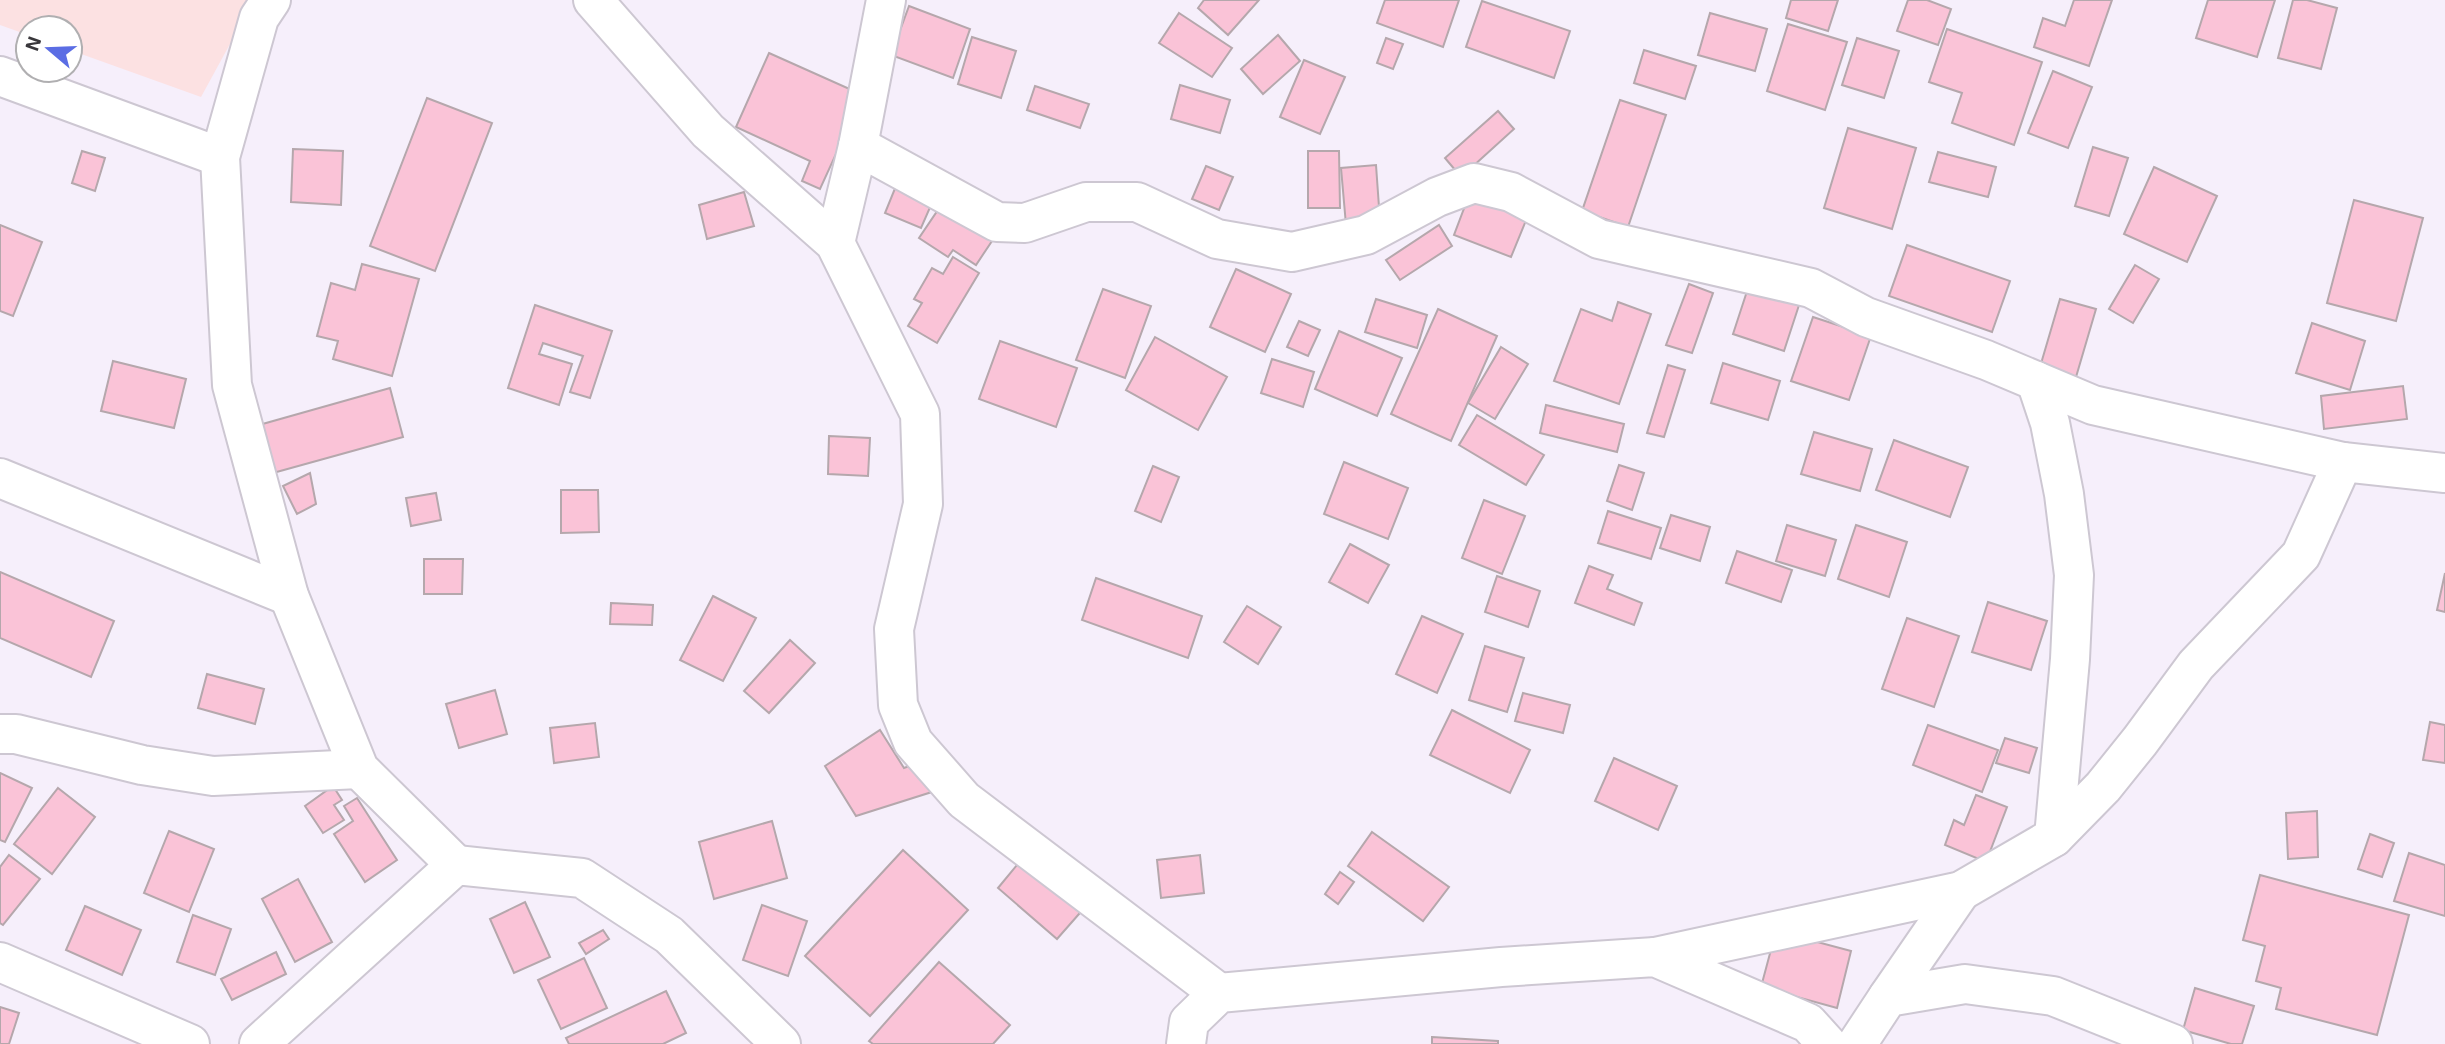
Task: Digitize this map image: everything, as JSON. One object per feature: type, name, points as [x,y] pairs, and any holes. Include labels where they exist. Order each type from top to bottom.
[{"type":"street","points":[[271,0],[259,18],[220,157],[232,385],[289,596],[359,769],[456,865],[582,878],[669,934],[781,1044]]},
{"type":"street","points":[[593,0],[708,131],[835,243],[920,414],[923,504],[894,628],[898,705],[913,742],[964,800],[1219,993]]},
{"type":"street","points":[[835,243],[858,146],[886,0]]},
{"type":"street","points":[[0,76],[220,157]]},
{"type":"street","points":[[858,146],[997,222],[1025,223],[1086,202],[1137,202],[1217,239],[1292,252],[1366,234],[1437,197],[1475,183],[1511,192],[1598,239],[1811,288],[1866,317],[1986,360],[2093,405],[2343,462],[2445,473]]},
{"type":"street","points":[[2036,381],[2050,423],[2060,470],[2074,575],[2070,659],[2054,837]]},
{"type":"street","points":[[1186,1044],[1189,1022],[1219,993],[1501,967],[1655,957],[1961,891],[2054,837],[2103,787],[2196,665],[2301,555],[2343,462]]},
{"type":"street","points":[[0,478],[289,596]]},
{"type":"street","points":[[0,734],[16,734],[142,765],[213,776],[359,769]]},
{"type":"street","points":[[259,1044],[456,865]]},
{"type":"street","points":[[1857,1044],[1961,891]]},
{"type":"street","points":[[1655,957],[1808,1023],[1827,1044]]},
{"type":"street","points":[[0,962],[190,1044]]},
{"type":"street","points":[[1888,997],[1965,984],[2053,996],[2173,1044]]},
{"type":"shaded area","points":[[0,0],[254,0],[201,97],[84,55],[84,14],[14,14],[14,30],[0,25]]},
{"type":"building","points":[[1204,0],[1259,0],[1228,35],[1198,8]]},
{"type":"building","points":[[1385,0],[1459,0],[1443,47],[1377,23]]},
{"type":"building","points":[[1791,0],[1838,0],[1828,31],[1786,18]]},
{"type":"building","points":[[1908,0],[1927,0],[1951,9],[1938,45],[1897,31]]},
{"type":"building","points":[[2074,0],[2112,0],[2089,66],[2034,47],[2043,18],[2065,26]]},
{"type":"building","points":[[2208,0],[2275,0],[2257,57],[2196,38]]},
{"type":"building","points":[[2293,0],[2307,0],[2337,8],[2321,69],[2278,58]]},
{"type":"building","points":[[1482,1],[1570,31],[1554,78],[1466,47]]},
{"type":"building","points":[[909,6],[970,29],[953,78],[891,55]]},
{"type":"building","points":[[1179,13],[1232,48],[1212,77],[1159,43]]},
{"type":"building","points":[[1710,13],[1767,29],[1755,71],[1698,55]]},
{"type":"building","points":[[1788,24],[1847,42],[1825,110],[1767,91]]},
{"type":"building","points":[[1947,29],[2042,62],[2014,145],[1952,123],[1962,93],[1929,82]]},
{"type":"building","points":[[1278,35],[1300,61],[1263,94],[1241,69]]},
{"type":"building","points":[[972,37],[1016,51],[1001,98],[958,84]]},
{"type":"building","points":[[1386,38],[1403,44],[1393,69],[1377,63]]},
{"type":"building","points":[[1857,38],[1899,51],[1884,98],[1842,85]]},
{"type":"building","points":[[1644,50],[1696,66],[1685,99],[1634,83]]},
{"type":"building","points":[[769,53],[863,95],[820,189],[802,181],[810,161],[736,127]]},
{"type":"building","points":[[1304,60],[1345,77],[1320,134],[1280,117]]},
{"type":"building","points":[[2053,71],[2092,87],[2068,148],[2028,133]]},
{"type":"building","points":[[1180,85],[1230,100],[1220,133],[1171,119]]},
{"type":"building","points":[[1035,86],[1089,104],[1080,128],[1027,110]]},
{"type":"building","points":[[427,98],[492,123],[435,271],[370,246]]},
{"type":"building","points":[[1620,100],[1666,115],[1628,227],[1582,211]]},
{"type":"building","points":[[1498,111],[1514,129],[1461,177],[1445,158]]},
{"type":"building","points":[[1848,128],[1916,148],[1892,229],[1824,208]]},
{"type":"building","points":[[2093,147],[2128,158],[2109,216],[2075,206]]},
{"type":"building","points":[[293,149],[343,151],[341,205],[291,202]]},
{"type":"building","points":[[82,151],[105,158],[95,191],[72,183]]},
{"type":"building","points":[[1308,151],[1339,151],[1340,208],[1308,208]]},
{"type":"building","points":[[1938,152],[1996,167],[1988,197],[1929,182]]},
{"type":"building","points":[[1376,165],[1380,221],[1346,225],[1341,168]]},
{"type":"building","points":[[1206,166],[1233,177],[1219,210],[1192,199]]},
{"type":"building","points":[[2154,167],[2217,196],[2187,262],[2124,234]]},
{"type":"building","points":[[898,181],[935,196],[921,228],[885,213]]},
{"type":"building","points":[[1471,190],[1529,213],[1511,257],[1454,235]]},
{"type":"building","points":[[744,192],[754,226],[707,239],[699,205]]},
{"type":"building","points":[[2354,200],[2423,218],[2396,321],[2327,303]]},
{"type":"building","points":[[942,204],[994,238],[976,265],[953,250],[948,257],[919,238]]},
{"type":"building","points":[[0,225],[42,242],[13,316],[0,311]]},
{"type":"building","points":[[1439,225],[1452,246],[1400,280],[1386,260]]},
{"type":"building","points":[[1907,245],[2010,281],[1992,332],[1889,296]]},
{"type":"building","points":[[953,257],[979,273],[937,343],[908,326],[922,303],[914,299],[932,268],[943,274]]},
{"type":"building","points":[[362,264],[419,279],[392,376],[333,359],[338,341],[317,336],[331,283],[355,290]]},
{"type":"building","points":[[2135,265],[2159,279],[2133,323],[2109,309]]},
{"type":"building","points":[[1236,269],[1291,294],[1265,352],[1210,327]]},
{"type":"building","points":[[1751,279],[1802,296],[1784,351],[1733,334]]},
{"type":"building","points":[[1689,284],[1713,293],[1692,353],[1666,345]]},
{"type":"building","points":[[1103,289],[1151,306],[1125,378],[1076,360]]},
{"type":"building","points":[[1376,299],[1427,315],[1417,348],[1365,332]]},
{"type":"building","points":[[2060,299],[2096,309],[2076,377],[2040,367]]},
{"type":"building","points":[[1618,302],[1651,314],[1619,404],[1554,381],[1581,309],[1612,321]]},
{"type":"building","points":[[535,305],[612,331],[590,398],[570,392],[583,356],[543,343],[539,354],[572,364],[559,405],[508,388]]},
{"type":"building","points":[[1438,309],[1497,336],[1451,441],[1391,414]]},
{"type":"building","points":[[1813,317],[1871,336],[1849,400],[1791,381]]},
{"type":"building","points":[[1299,321],[1320,330],[1308,356],[1287,347]]},
{"type":"building","points":[[2312,323],[2365,341],[2350,390],[2296,373]]},
{"type":"building","points":[[1339,331],[1402,358],[1377,416],[1315,389]]},
{"type":"building","points":[[1155,337],[1227,377],[1198,430],[1126,390]]},
{"type":"building","points":[[1000,341],[1077,368],[1056,427],[979,399]]},
{"type":"building","points":[[1501,347],[1528,364],[1495,419],[1468,403]]},
{"type":"building","points":[[1272,359],[1314,372],[1303,407],[1261,393]]},
{"type":"building","points":[[113,361],[186,379],[174,428],[101,411]]},
{"type":"building","points":[[1723,363],[1780,381],[1768,420],[1711,403]]},
{"type":"building","points":[[1668,365],[1685,370],[1664,437],[1647,433]]},
{"type":"building","points":[[2403,386],[2407,419],[2324,429],[2321,396]]},
{"type":"building","points":[[390,388],[403,437],[273,473],[259,425]]},
{"type":"building","points":[[1546,405],[1624,424],[1617,452],[1540,433]]},
{"type":"building","points":[[1477,415],[1544,455],[1526,485],[1459,445]]},
{"type":"building","points":[[1814,432],[1872,449],[1860,491],[1801,474]]},
{"type":"building","points":[[829,436],[870,438],[868,476],[828,474]]},
{"type":"building","points":[[1894,440],[1968,467],[1950,517],[1876,490]]},
{"type":"building","points":[[1344,462],[1408,488],[1388,539],[1324,514]]},
{"type":"building","points":[[1619,465],[1644,473],[1632,510],[1607,501]]},
{"type":"building","points":[[1153,466],[1179,477],[1161,522],[1135,511]]},
{"type":"building","points":[[310,473],[316,504],[297,514],[283,486]]},
{"type":"building","points":[[561,490],[598,490],[599,532],[561,533]]},
{"type":"building","points":[[436,493],[441,520],[411,526],[406,498]]},
{"type":"building","points":[[1484,500],[1525,516],[1502,574],[1462,558]]},
{"type":"building","points":[[1608,511],[1661,528],[1651,559],[1598,543]]},
{"type":"building","points":[[1671,515],[1710,527],[1700,561],[1660,548]]},
{"type":"building","points":[[1787,525],[1836,540],[1825,576],[1776,561]]},
{"type":"building","points":[[1856,525],[1907,542],[1889,597],[1838,579]]},
{"type":"building","points":[[1350,544],[1389,565],[1368,603],[1329,582]]},
{"type":"building","points":[[1737,551],[1792,570],[1781,602],[1726,583]]},
{"type":"building","points":[[424,559],[463,559],[462,594],[424,594]]},
{"type":"building","points":[[1589,566],[1613,575],[1607,589],[1642,603],[1634,625],[1575,603]]},
{"type":"building","points":[[0,572],[114,621],[91,677],[0,638]]},
{"type":"building","points":[[2445,573],[2445,612],[2437,610]]},
{"type":"building","points":[[1497,576],[1540,591],[1528,627],[1485,612]]},
{"type":"building","points":[[1096,578],[1202,616],[1188,658],[1082,620]]},
{"type":"building","points":[[713,596],[756,618],[723,681],[680,660]]},
{"type":"building","points":[[1988,602],[2047,621],[2031,670],[1972,652]]},
{"type":"building","points":[[611,603],[653,605],[652,625],[610,624]]},
{"type":"building","points":[[1247,606],[1281,627],[1258,664],[1224,642]]},
{"type":"building","points":[[1422,616],[1463,634],[1437,693],[1396,674]]},
{"type":"building","points":[[1907,618],[1959,636],[1934,707],[1882,689]]},
{"type":"building","points":[[790,640],[815,663],[769,713],[744,691]]},
{"type":"building","points":[[1485,646],[1524,658],[1507,712],[1469,700]]},
{"type":"building","points":[[207,674],[264,689],[255,724],[198,708]]},
{"type":"building","points":[[495,690],[507,734],[459,748],[446,704]]},
{"type":"building","points":[[1523,693],[1570,705],[1563,733],[1515,721]]},
{"type":"building","points":[[1452,710],[1530,750],[1510,793],[1430,755]]},
{"type":"building","points":[[2430,722],[2445,725],[2445,763],[2423,760]]},
{"type":"building","points":[[595,723],[599,757],[554,763],[550,728]]},
{"type":"building","points":[[1928,725],[1998,750],[1982,792],[1913,765]]},
{"type":"building","points":[[880,730],[904,768],[925,760],[935,791],[856,816],[825,766]]},
{"type":"building","points":[[2005,738],[2037,748],[2029,773],[1996,763]]},
{"type":"building","points":[[1614,758],[1677,786],[1658,830],[1595,801]]},
{"type":"building","points":[[0,773],[32,788],[5,842],[0,840]]},
{"type":"building","points":[[333,786],[342,800],[334,805],[344,820],[323,833],[305,806]]},
{"type":"building","points":[[58,788],[95,817],[52,874],[14,844]]},
{"type":"building","points":[[1976,795],[2007,807],[1986,862],[1945,845],[1954,820],[1964,825]]},
{"type":"building","points":[[357,798],[397,860],[365,882],[334,834],[353,821],[344,806]]},
{"type":"building","points":[[2317,811],[2318,857],[2288,859],[2286,813]]},
{"type":"building","points":[[772,821],[787,878],[714,899],[699,842]]},
{"type":"building","points":[[169,831],[214,849],[189,912],[144,893]]},
{"type":"building","points":[[1372,832],[1449,887],[1423,921],[1348,866]]},
{"type":"building","points":[[2370,834],[2394,843],[2382,877],[2358,869]]},
{"type":"building","points":[[903,850],[968,910],[870,1016],[805,956]]},
{"type":"building","points":[[2409,853],[2445,865],[2445,916],[2394,901]]},
{"type":"building","points":[[1026,854],[1086,906],[1057,939],[998,888]]},
{"type":"building","points":[[9,855],[40,879],[3,925],[0,923],[0,867]]},
{"type":"building","points":[[1200,855],[1204,893],[1161,898],[1157,860]]},
{"type":"building","points":[[1340,872],[1354,882],[1338,904],[1325,894]]},
{"type":"building","points":[[2260,875],[2409,915],[2377,1035],[2276,1009],[2281,988],[2256,981],[2265,946],[2243,940]]},
{"type":"building","points":[[298,879],[332,942],[295,962],[262,899]]},
{"type":"building","points":[[525,902],[550,957],[514,973],[490,919]]},
{"type":"building","points":[[762,905],[807,921],[788,976],[743,960]]},
{"type":"building","points":[[85,906],[141,930],[122,975],[66,950]]},
{"type":"building","points":[[193,915],[231,929],[215,975],[177,962]]},
{"type":"building","points":[[603,930],[609,939],[586,954],[579,943]]},
{"type":"building","points":[[1776,931],[1851,951],[1837,1008],[1761,987]]},
{"type":"building","points":[[276,952],[286,974],[232,1000],[221,979]]},
{"type":"building","points":[[584,958],[607,1008],[561,1029],[538,980]]},
{"type":"building","points":[[939,962],[1010,1025],[993,1044],[873,1044],[869,1041]]},
{"type":"building","points":[[2195,988],[2254,1006],[2242,1044],[2231,1044],[2183,1030]]},
{"type":"building","points":[[666,991],[686,1033],[663,1044],[569,1044],[566,1038]]},
{"type":"building","points":[[0,1007],[19,1013],[9,1044],[0,1044]]},
{"type":"building","points":[[1432,1037],[1498,1041],[1498,1044],[1432,1044]]}]
